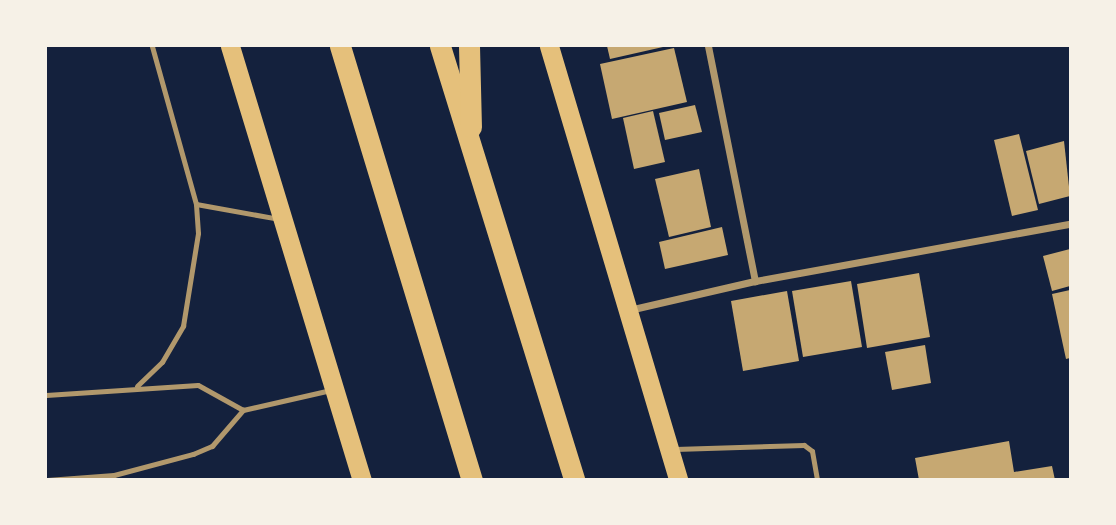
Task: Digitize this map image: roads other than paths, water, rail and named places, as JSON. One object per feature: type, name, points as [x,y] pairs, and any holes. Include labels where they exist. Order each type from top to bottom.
[{"type":"highway","points":[[230,46],[362,480]]},
{"type":"highway","points":[[440,46],[574,480]]},
{"type":"highway","points":[[468,46],[473,75],[471,145]]},
{"type":"highway","points":[[549,46],[678,480]]},
{"type":"highway","points":[[340,48],[472,480]]},
{"type":"street","points":[[708,46],[755,281]]},
{"type":"street","points":[[629,310],[755,281],[1070,223]]},
{"type":"lane","points":[[137,386],[163,362],[183,326],[196,266],[196,204],[152,46]]},
{"type":"lane","points":[[196,204],[282,220]]},
{"type":"lane","points":[[46,395],[137,386],[198,384],[243,410]]},
{"type":"lane","points":[[47,480],[114,475],[193,454],[212,446],[243,410],[334,389]]},
{"type":"lane","points":[[669,449],[804,445],[812,451],[817,480]]}]
